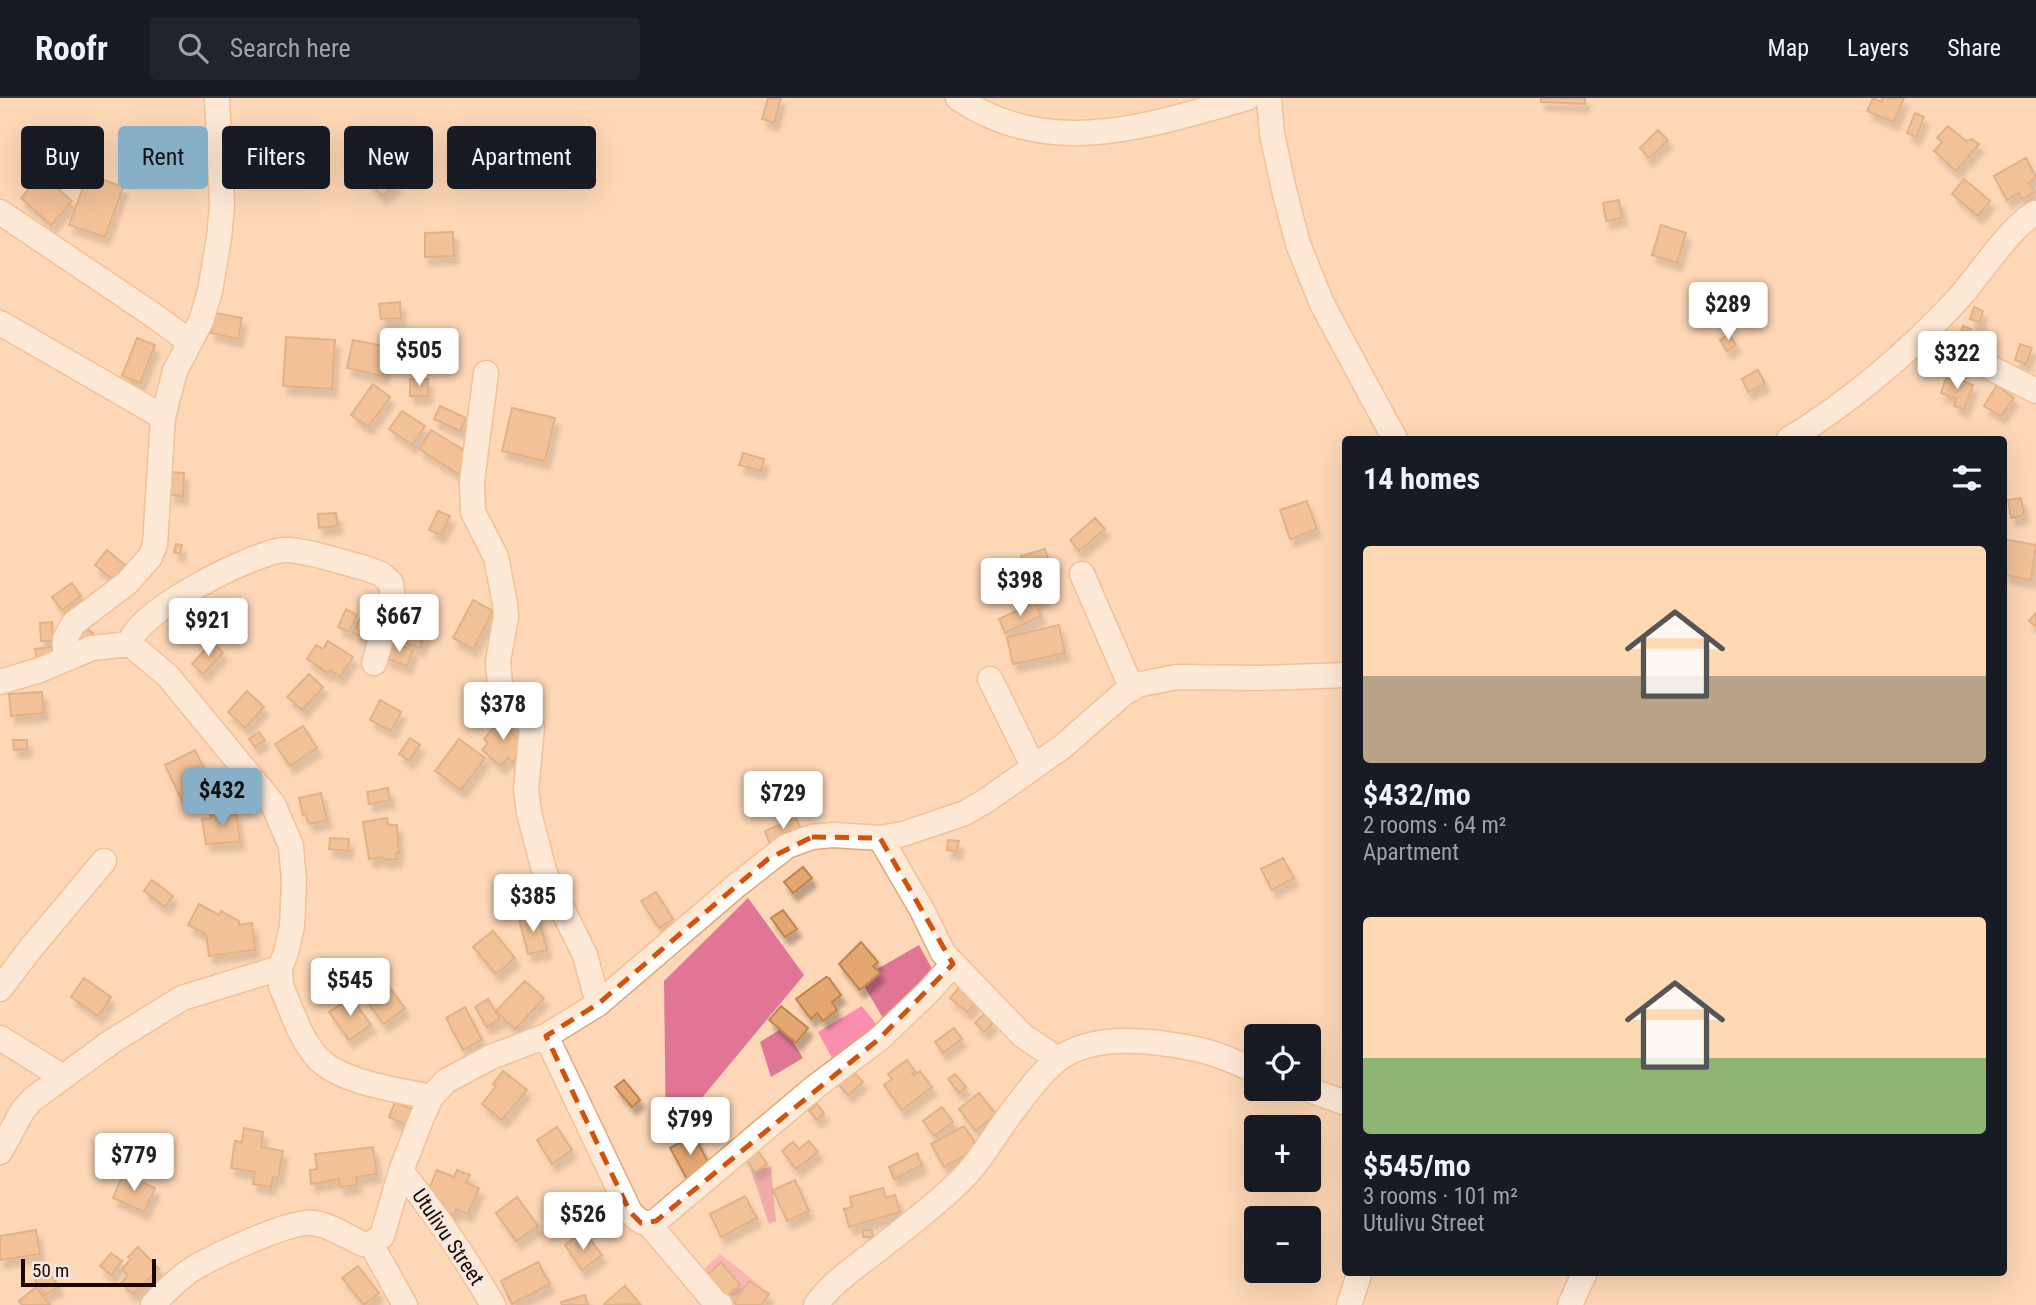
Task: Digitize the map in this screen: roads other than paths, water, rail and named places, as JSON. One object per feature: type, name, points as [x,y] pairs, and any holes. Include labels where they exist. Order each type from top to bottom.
[{"type":"street","points":[[65,659],[65,639],[73,624],[127,583],[150,558],[155,545],[163,417],[175,371],[201,321],[219,238],[222,205],[217,98]]},
{"type":"street","points":[[958,98],[997,121],[1025,128],[1087,132],[1140,128],[1247,98]]},
{"type":"street","points":[[1269,98],[1272,134],[1283,190],[1298,244],[1322,304],[1393,436]]},
{"type":"street","points":[[0,212],[190,342]]},
{"type":"street","points":[[1794,436],[1822,417],[1924,334],[1966,290],[2015,229],[2028,216],[2036,213]]},
{"type":"street","points":[[0,323],[163,417]]},
{"type":"street","points":[[1924,334],[2036,391]]},
{"type":"street","points":[[486,373],[472,481],[473,512],[496,557],[505,604],[505,626],[498,661],[498,687],[507,707],[527,720],[531,727],[526,789],[528,813],[545,874],[585,955],[598,1004]]},
{"type":"street","points":[[130,644],[134,631],[144,621],[179,596],[254,557],[288,550],[368,569],[381,574],[391,583],[393,601],[374,663]]},
{"type":"street","points":[[1082,575],[1132,688]]},
{"type":"street","points":[[0,682],[40,670],[92,648],[130,644],[168,676],[273,804],[291,846],[294,881],[292,926],[280,968],[281,986],[304,1039],[316,1057],[331,1069],[385,1087],[431,1097]]},
{"type":"street","points":[[153,1305],[170,1286],[192,1270],[266,1234],[301,1223],[316,1223],[363,1244],[371,1244],[382,1236],[401,1171],[431,1097],[446,1080],[463,1070],[546,1036],[598,1004],[737,885],[787,846],[812,837],[834,835],[880,838],[903,834],[965,813],[1062,747],[1132,688],[1163,678],[1342,675]]},
{"type":"street","points":[[990,679],[1033,766]]},
{"type":"street","points":[[880,838],[943,953],[1023,1036],[1058,1059]]},
{"type":"street","points":[[0,989],[104,861]]},
{"type":"street","points":[[546,1036],[630,1212],[641,1223],[649,1224],[656,1221],[815,1087],[879,1040],[953,964]]},
{"type":"street","points":[[0,1152],[23,1110],[33,1099],[111,1042],[182,998],[280,968]]},
{"type":"street","points":[[0,1038],[63,1077]]},
{"type":"street","points":[[816,1305],[824,1294],[854,1268],[935,1204],[965,1176],[1013,1110],[1058,1059],[1083,1048],[1101,1044],[1151,1042],[1192,1048],[1244,1067]]},
{"type":"street","points":[[1321,1094],[1342,1102]]},
{"type":"street","name":"Utulivu Street","points":[[401,1171],[468,1262],[493,1305]]},
{"type":"street","points":[[649,1224],[720,1305]]},
{"type":"street","points":[[371,1244],[405,1305]]},
{"type":"street","points":[[1349,1305],[1359,1276]]},
{"type":"street","points":[[1570,1305],[1583,1276]]}]
